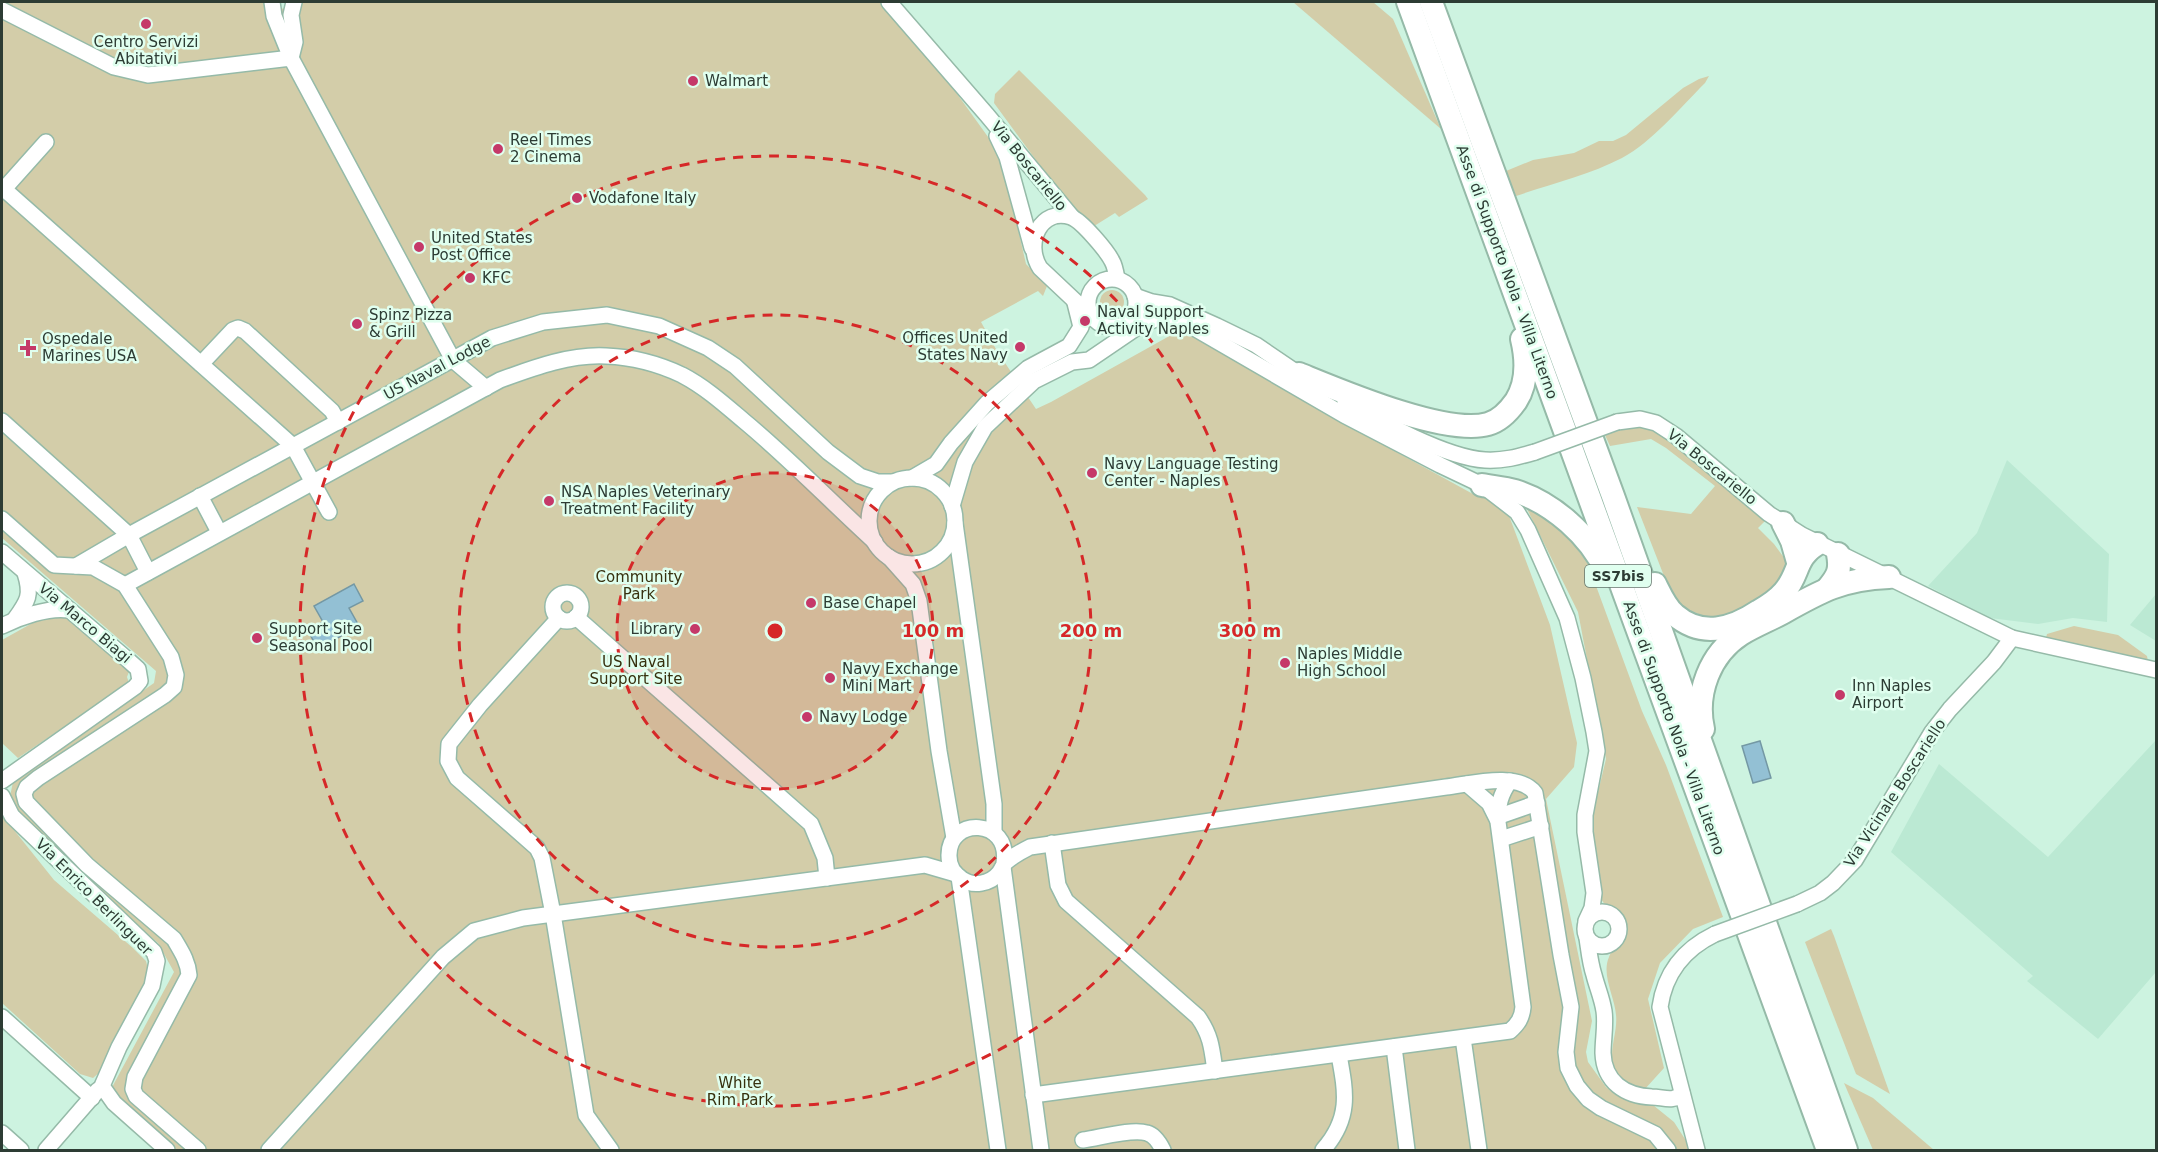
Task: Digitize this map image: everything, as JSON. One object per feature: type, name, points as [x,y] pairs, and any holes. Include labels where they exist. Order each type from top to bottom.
[{"type":"highway","name":"Asse di Supporto Nola - Villa Literno","points":[[1408,2],[1828,1150]]},
{"type":"highway","name":"Asse di Supporto Nola - Villa Literno","points":[[1431,2],[1613,496],[1846,1150]]},
{"type":"highway","points":[[1299,375],[1355,396],[1449,425],[1478,426],[1496,421],[1513,405],[1520,393],[1525,379],[1526,356],[1500,254]]},
{"type":"highway","points":[[1482,485],[1516,492],[1556,512],[1586,539],[1602,563],[1655,677]]},
{"type":"highway","points":[[1613,496],[1663,599],[1673,614],[1701,628],[1733,627],[1776,601],[1793,580],[1798,562],[1806,551],[1817,544]]},
{"type":"highway","points":[[1783,523],[1792,541],[1798,562]]},
{"type":"highway","points":[[1827,588],[1838,576],[1840,567],[1838,554]]},
{"type":"highway","points":[[1719,798],[1702,723],[1701,698],[1707,673],[1725,647],[1741,634],[1827,588],[1863,578],[1889,577]]},
{"type":"street","points":[[272,2],[274,16],[291,58],[453,360],[486,388]]},
{"type":"street","points":[[291,58],[295,42],[291,15],[294,2]]},
{"type":"street","name":"Via Boscariello","points":[[889,2],[1114,263],[1116,279]]},
{"type":"street","points":[[2,10],[114,67],[148,75],[291,58]]},
{"type":"street","name":"Via Boscariello","points":[[987,115],[1007,157],[1034,259],[1040,268],[1091,316]]},
{"type":"street","points":[[46,142],[3,190],[293,446],[329,512]]},
{"type":"street","points":[[1032,249],[1035,232],[1045,221],[1057,216],[1072,217]]},
{"type":"street","points":[[1106,279],[1116,279],[1127,284],[1135,296],[1134,314],[1122,325],[1112,327],[1098,323],[1091,316],[1087,302],[1093,287],[1106,279]]},
{"type":"street","name":"Via Boscariello","points":[[1135,296],[1170,305],[1217,326],[1256,345],[1299,375],[1374,418],[1452,453],[1472,459],[1508,460],[1617,422],[1640,419],[1656,423],[1676,436],[1769,514],[1817,544],[2012,638],[2157,670]]},
{"type":"street","points":[[875,542],[870,529],[869,515],[873,502],[881,491],[892,482],[912,478],[936,464],[951,443],[987,403],[1028,368],[1070,346],[1081,327],[1075,303]]},
{"type":"street","points":[[1134,314],[1162,316],[1189,325],[1344,415],[1482,485],[1517,512],[1528,530],[1567,618],[1583,678],[1597,751],[1585,815],[1585,832],[1594,893],[1592,908],[1585,927],[1605,1014],[1603,1053],[1605,1066],[1615,1084],[1623,1090],[1643,1097],[1671,1100],[1678,1098],[1682,1093]]},
{"type":"street","name":"US Naval Lodge","points":[[76,566],[492,338],[543,322],[608,315],[658,326],[708,348],[735,366],[828,452],[860,476],[878,482],[892,482]]},
{"type":"street","points":[[952,506],[965,462],[985,427],[1034,381],[1072,362],[1089,360],[1139,326],[1162,316]]},
{"type":"street","points":[[1112,327],[1112,344]]},
{"type":"street","points":[[201,364],[233,330],[238,328],[332,411],[338,422]]},
{"type":"street","points":[[125,585],[486,388],[533,368],[570,359],[605,356],[642,361],[680,374],[714,395],[778,449],[875,542],[913,584],[919,601],[952,843],[949,862],[957,876],[999,1150]]},
{"type":"street","points":[[2,421],[129,535],[148,572]]},
{"type":"street","points":[[912,478],[925,480],[937,486],[952,506],[994,804],[996,834],[1004,848],[1003,865],[1041,1150]]},
{"type":"street","points":[[200,496],[219,532]]},
{"type":"street","points":[[2,519],[54,565],[93,567],[125,585],[171,657],[176,675],[174,687],[38,778],[27,787],[24,794],[26,802],[87,864],[174,939],[188,965],[189,975],[135,1077],[133,1089],[136,1096],[198,1150]]},
{"type":"street","points":[[889,557],[913,564],[926,562],[938,556],[947,547],[953,535],[955,523]]},
{"type":"street","name":"Via Marco Biagi","points":[[2,552],[138,669],[140,681],[135,687],[2,781]]},
{"type":"street","points":[[25,573],[29,586],[29,598]]},
{"type":"street","points":[[8,623],[29,598],[49,593],[49,610]]},
{"type":"street","points":[[567,593],[575,595],[580,602],[581,610],[576,617],[566,621],[559,618],[554,611],[554,603],[559,596],[567,593]]},
{"type":"street","points":[[8,623],[57,608],[69,610]]},
{"type":"street","points":[[576,617],[812,824],[825,858],[827,878]]},
{"type":"street","points":[[559,618],[480,705],[449,744],[448,760],[457,778],[537,848],[542,858],[586,1115],[611,1150]]},
{"type":"street","name":"Via Vicinale Boscariello","points":[[1697,1150],[1662,1018],[1662,996],[1672,970],[1696,944],[1715,934],[1797,904],[1820,893],[1833,883],[1855,860],[1932,732],[1994,662],[2012,638]]},
{"type":"street","points":[[269,1150],[443,957],[474,931],[506,922],[553,914],[925,865],[957,876],[966,882],[983,883],[998,874],[1003,865],[1029,847],[1467,784],[1510,781],[1523,783],[1530,787],[1535,793],[1537,802],[1571,1007],[1566,1052],[1568,1068],[1577,1086],[1588,1099],[1601,1108],[1655,1134],[1668,1150]]},
{"type":"street","points":[[1033,1095],[1510,1031],[1522,1016],[1523,1007],[1498,818],[1499,801],[1510,781]]},
{"type":"street","points":[[1467,784],[1489,803],[1498,818]]},
{"type":"street","name":"Via Enrico Berlinguer","points":[[2,796],[12,816],[154,952],[157,961],[152,986],[119,1047],[102,1086],[46,1150]]},
{"type":"street","points":[[1498,818],[1537,802]]},
{"type":"street","points":[[1501,839],[1541,826]]},
{"type":"street","points":[[925,865],[952,843],[960,832],[969,828],[986,828],[1029,847]]},
{"type":"street","points":[[1052,843],[1058,885],[1066,901],[1198,1017],[1207,1030],[1215,1071]]},
{"type":"street","points":[[1586,921],[1594,913],[1606,912],[1615,917],[1619,927],[1617,938],[1608,945],[1597,946],[1587,938]]},
{"type":"street","points":[[2,1017],[92,1098]]},
{"type":"street","points":[[1463,1038],[1479,1150]]},
{"type":"street","points":[[1394,1047],[1407,1150]]},
{"type":"street","points":[[1323,1150],[1335,1135],[1342,1120],[1345,1104],[1339,1055]]},
{"type":"street","points":[[102,1086],[114,1102],[167,1150]]},
{"type":"street","points":[[1653,1097],[1690,1126]]},
{"type":"street","points":[[1083,1140],[1134,1132],[1148,1133],[1158,1141],[1163,1150]]},
{"type":"street","points":[[2,1133],[21,1150]]},
{"type":"shaded area","points":[[2007,460],[2109,554],[2107,622],[2073,618],[2038,624],[1990,618],[1928,586],[1977,533]]},
{"type":"shaded area","points":[[2156,594],[2156,641],[2130,625]]},
{"type":"shaded area","points":[[2156,740],[2156,972],[2098,1039],[2027,981],[2033,976],[1891,852],[1939,764],[2048,857]]},
{"type":"green space","name":"US Naval Support Site","points":[[2,2],[274,2],[275,9],[294,8],[294,2],[880,2],[927,52],[1001,155],[1026,264],[1047,286],[1043,296],[1038,291],[981,322],[997,351],[1036,409],[1182,329],[1260,371],[1327,414],[1473,494],[1505,505],[1550,625],[1577,743],[1574,767],[1546,799],[1592,1021],[1586,1052],[1588,1062],[1606,1087],[1616,1095],[1653,1105],[1674,1122],[1692,1150],[177,1150],[110,1091],[174,972],[158,943],[67,865],[9,801],[13,782],[154,683],[156,671],[2,538]]},
{"type":"green space","points":[[1293,2],[1373,2],[1393,19],[1441,129]]},
{"type":"green space","points":[[1019,70],[1148,199],[1119,217],[1115,213],[1091,228],[1069,205],[994,103],[995,94]]},
{"type":"green space","points":[[1709,76],[1666,124],[1622,158],[1570,179],[1516,196],[1506,171],[1533,160],[1574,153],[1599,141],[1613,141],[1626,135],[1683,88]]},
{"type":"green space","points":[[1112,290],[1121,293],[1124,302],[1121,311],[1112,314],[1103,311],[1100,302],[1103,293]]},
{"type":"green space","points":[[1631,427],[1650,427],[1670,439],[1765,521],[1758,528],[1785,559],[1785,575],[1774,595],[1729,616],[1709,618],[1691,611],[1673,599],[1637,507],[1691,514],[1715,486],[1651,439],[1610,446],[1605,435]]},
{"type":"green space","points":[[1509,496],[1552,520],[1572,541],[1588,564],[1642,711],[1666,765],[1723,917],[1693,929],[1660,963],[1648,999],[1664,1068],[1645,1089],[1621,1077],[1615,1070],[1612,1057],[1616,1015],[1607,979],[1607,964],[1612,951],[1622,938],[1621,921],[1623,917],[1616,909],[1607,907],[1601,899],[1592,842],[1593,813],[1606,759],[1578,612],[1527,509]]},
{"type":"green space","points":[[45,616],[63,616],[71,620],[130,669],[127,677],[129,683],[18,758],[2,743],[2,640]]},
{"type":"green space","points":[[2074,626],[2118,635],[2147,656],[2148,661],[2049,642],[2046,638],[2047,634]]},
{"type":"green space","points":[[2,815],[54,880],[146,961],[149,973],[146,983],[101,1071],[93,1078],[80,1074],[2,1003]]},
{"type":"green space","points":[[1831,929],[1890,1094],[1856,1074],[1805,942]]},
{"type":"green space","points":[[1844,1083],[1873,1098],[1934,1150],[1873,1150]]},
{"type":"water","points":[[354,584],[363,601],[349,608],[359,626],[318,649],[308,631],[323,622],[314,606]]},
{"type":"water","points":[[1760,741],[1771,778],[1753,783],[1742,746]]},
{"type":"place","name":"Centro Servizi Abitativi","points":[[146,24]]},
{"type":"place","name":"Walmart","points":[[693,81]]},
{"type":"place","name":"Reel Times 2 Cinema","points":[[498,149]]},
{"type":"place","name":"Vodafone Italy","points":[[577,198]]},
{"type":"place","name":"United States Post Office","points":[[419,247]]},
{"type":"place","name":"KFC","points":[[470,278]]},
{"type":"place","name":"Naval Support Activity Naples","points":[[1085,321]]},
{"type":"place","name":"Spinz Pizza & Grill","points":[[357,324]]},
{"type":"place","name":"Offices United States Navy","points":[[1020,347]]},
{"type":"place","name":"Ospedale Marines USA","points":[[28,348]]},
{"type":"place","name":"Navy Language Testing Center - Naples","points":[[1092,473]]},
{"type":"place","name":"NSA Naples Veterinary Treatment Facility","points":[[549,501]]},
{"type":"place","name":"Base Chapel","points":[[811,603]]},
{"type":"place","name":"Library","points":[[695,629]]},
{"type":"place","name":"Support Site Seasonal Pool","points":[[257,638]]},
{"type":"place","name":"Naples Middle High School","points":[[1285,663]]},
{"type":"place","name":"Navy Exchange Mini Mart","points":[[830,678]]},
{"type":"place","name":"Inn Naples Airport","points":[[1840,695]]},
{"type":"place","name":"Navy Lodge","points":[[807,717]]},
{"type":"park label","name":"Community Park","points":[[639,586]]},
{"type":"park label","name":"White Rim Park","points":[[740,1092]]}]
